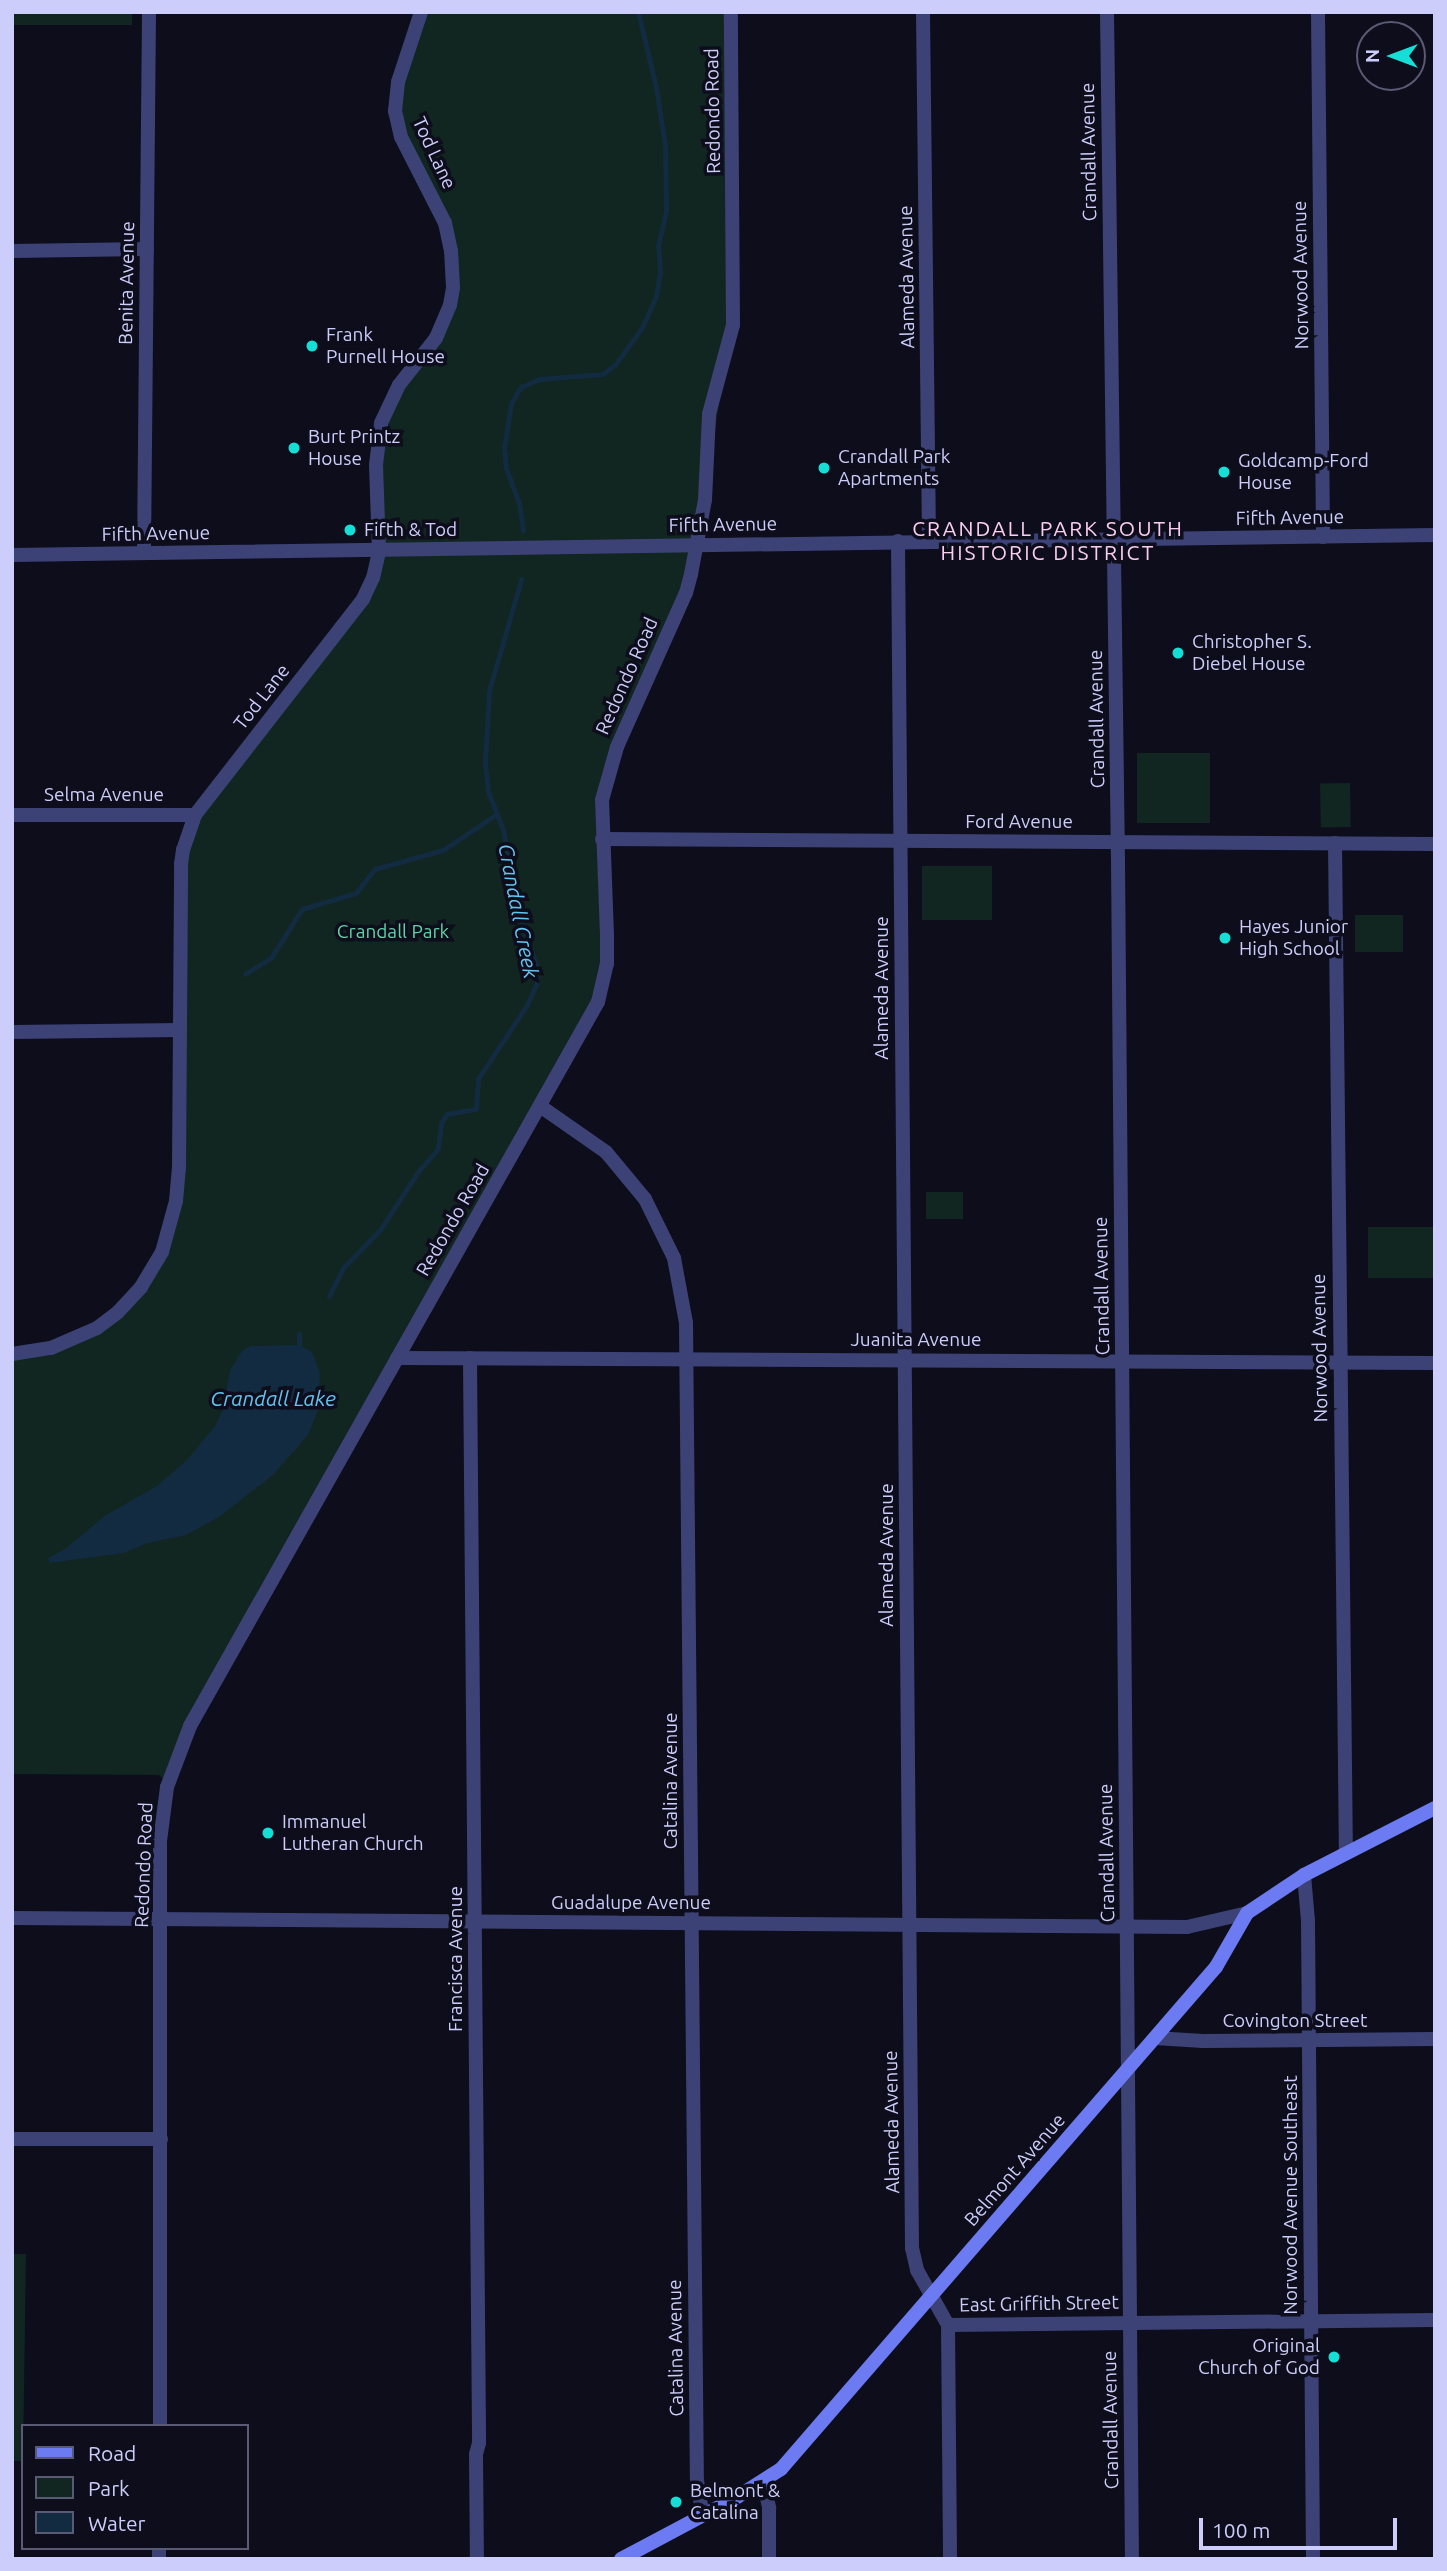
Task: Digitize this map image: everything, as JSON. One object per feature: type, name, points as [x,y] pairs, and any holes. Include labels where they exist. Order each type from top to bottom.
[{"type":"main road","name":"Belmont Avenue","points":[[621,2559],[762,2481],[780,2469],[799,2450],[929,2296],[1216,1967],[1247,1913],[1304,1875],[1435,1808]]},
{"type":"street","name":"Benita Avenue","points":[[144,553],[149,12]]},
{"type":"street","name":"Tod Lane","points":[[12,1354],[51,1348],[87,1334],[118,1312],[153,1270],[171,1228],[176,1201],[181,864],[195,815],[363,599],[373,578],[379,551],[376,465],[381,424],[399,385],[436,338],[450,305],[453,288],[451,251],[444,223],[401,137],[395,111],[398,82],[421,12]]},
{"type":"street","name":"Redondo Road","points":[[160,2424],[160,1920],[163,1811],[181,1745],[593,1013],[603,987],[607,935],[602,800],[609,767],[685,593],[698,545],[705,500],[709,414],[733,325],[731,12]]},
{"type":"street","name":"Alameda Avenue","points":[[923,12],[929,541]]},
{"type":"street","name":"Crandall Avenue","points":[[1107,12],[1118,842],[1132,2559]]},
{"type":"street","name":"Norwood Avenue","points":[[1318,12],[1323,537]]},
{"type":"street","points":[[12,251],[147,249]]},
{"type":"street","name":"Fifth Avenue","points":[[12,555],[1435,535]]},
{"type":"street","name":"Alameda Avenue","points":[[898,541],[912,2248],[916,2270],[948,2325]]},
{"type":"street","name":"Selma Avenue","points":[[12,815],[195,815]]},
{"type":"street","name":"Ford Avenue","points":[[602,839],[1435,844]]},
{"type":"street","name":"Norwood Avenue","points":[[1335,843],[1346,1853]]},
{"type":"street","points":[[12,1032],[180,1030]]},
{"type":"street","name":"Catalina Avenue","points":[[540,1106],[606,1152],[631,1180],[657,1219],[674,1258],[682,1288],[687,1358],[696,2470],[702,2513]]},
{"type":"street","name":"Juanita Avenue","points":[[397,1358],[1435,1363]]},
{"type":"street","name":"Francisca Avenue","points":[[470,1358],[477,2559]]},
{"type":"street","points":[[1304,1875],[1308,1921],[1309,2040]]},
{"type":"street","name":"Guadalupe Avenue","points":[[12,1919],[1187,1927],[1247,1913]]},
{"type":"street","name":"Covington Street","points":[[1156,2038],[1203,2041],[1435,2039]]},
{"type":"street","name":"Norwood Avenue Southeast","points":[[1309,2040],[1313,2559]]},
{"type":"street","points":[[12,2138],[161,2139]]},
{"type":"street","name":"East Griffith Street","points":[[948,2325],[1435,2320]]},
{"type":"street","points":[[948,2325],[950,2559]]},
{"type":"street","points":[[762,2481],[769,2508],[769,2559]]},
{"type":"green space","points":[[12,12],[132,12],[132,25],[12,25]]},
{"type":"green space","name":"Crandall Park","points":[[421,12],[731,12],[735,297],[698,545],[609,767],[603,987],[190,1726],[168,1785],[159,1775],[12,1774],[12,1354],[28,1353],[118,1312],[171,1228],[181,864],[195,815],[373,578],[381,423],[445,321],[451,251],[395,111]]},
{"type":"green space","points":[[1137,753],[1210,753],[1210,823],[1137,823]]},
{"type":"green space","points":[[1350,783],[1351,827],[1321,828],[1320,784]]},
{"type":"green space","points":[[922,866],[992,866],[992,920],[922,920]]},
{"type":"green space","points":[[1355,915],[1403,915],[1403,952],[1355,952]]},
{"type":"green space","points":[[926,1192],[963,1192],[963,1219],[926,1219]]},
{"type":"green space","points":[[1368,1227],[1435,1227],[1435,1278],[1368,1278]]},
{"type":"green space","points":[[12,2254],[26,2254],[24,2424],[21,2424],[21,2461],[12,2461]]},
{"type":"water","name":"Crandall Lake","points":[[299,1345],[312,1352],[320,1373],[318,1410],[308,1435],[274,1474],[219,1517],[186,1535],[148,1543],[124,1553],[50,1563],[48,1558],[65,1549],[106,1515],[157,1486],[187,1460],[215,1426],[223,1410],[230,1370],[242,1351],[250,1346]]},
{"type":"waterway","name":"Crandall Creek","points":[[523,531],[519,504],[506,469],[504,448],[511,404],[521,387],[540,379],[603,374],[615,365],[642,328],[656,297],[660,272],[658,246],[666,211],[665,146],[656,88],[638,12]]},
{"type":"waterway","name":"Crandall Creek","points":[[329,1296],[344,1267],[380,1230],[418,1172],[438,1149],[441,1123],[447,1114],[476,1109],[478,1079],[527,1005],[537,983],[536,965],[521,920],[503,830],[488,792],[485,761],[489,691],[521,580]]},
{"type":"waterway","points":[[245,974],[271,958],[302,909],[356,893],[375,869],[443,850],[497,814]]},
{"type":"waterway","name":"Crandall Creek","points":[[299,1334],[299,1345]]},
{"type":"place","name":"Frank Purnell House","points":[[312,346]]},
{"type":"place","name":"Burt Printz House","points":[[294,448]]},
{"type":"place","name":"Crandall Park Apartments","points":[[824,468]]},
{"type":"place","name":"Goldcamp-Ford House","points":[[1224,472]]},
{"type":"place","name":"Fifth & Tod","points":[[350,530]]},
{"type":"place","name":"Christopher S. Diebel House","points":[[1178,653]]},
{"type":"place","name":"Hayes Junior High School","points":[[1225,938]]},
{"type":"place","name":"Immanuel Lutheran Church","points":[[268,1833]]},
{"type":"place","name":"Original Church of God","points":[[1334,2357]]},
{"type":"place","name":"Belmont & Catalina","points":[[676,2502]]},
{"type":"district","name":"CRANDALL PARK SOUTH HISTORIC DISTRICT","points":[[1048,540]]}]
